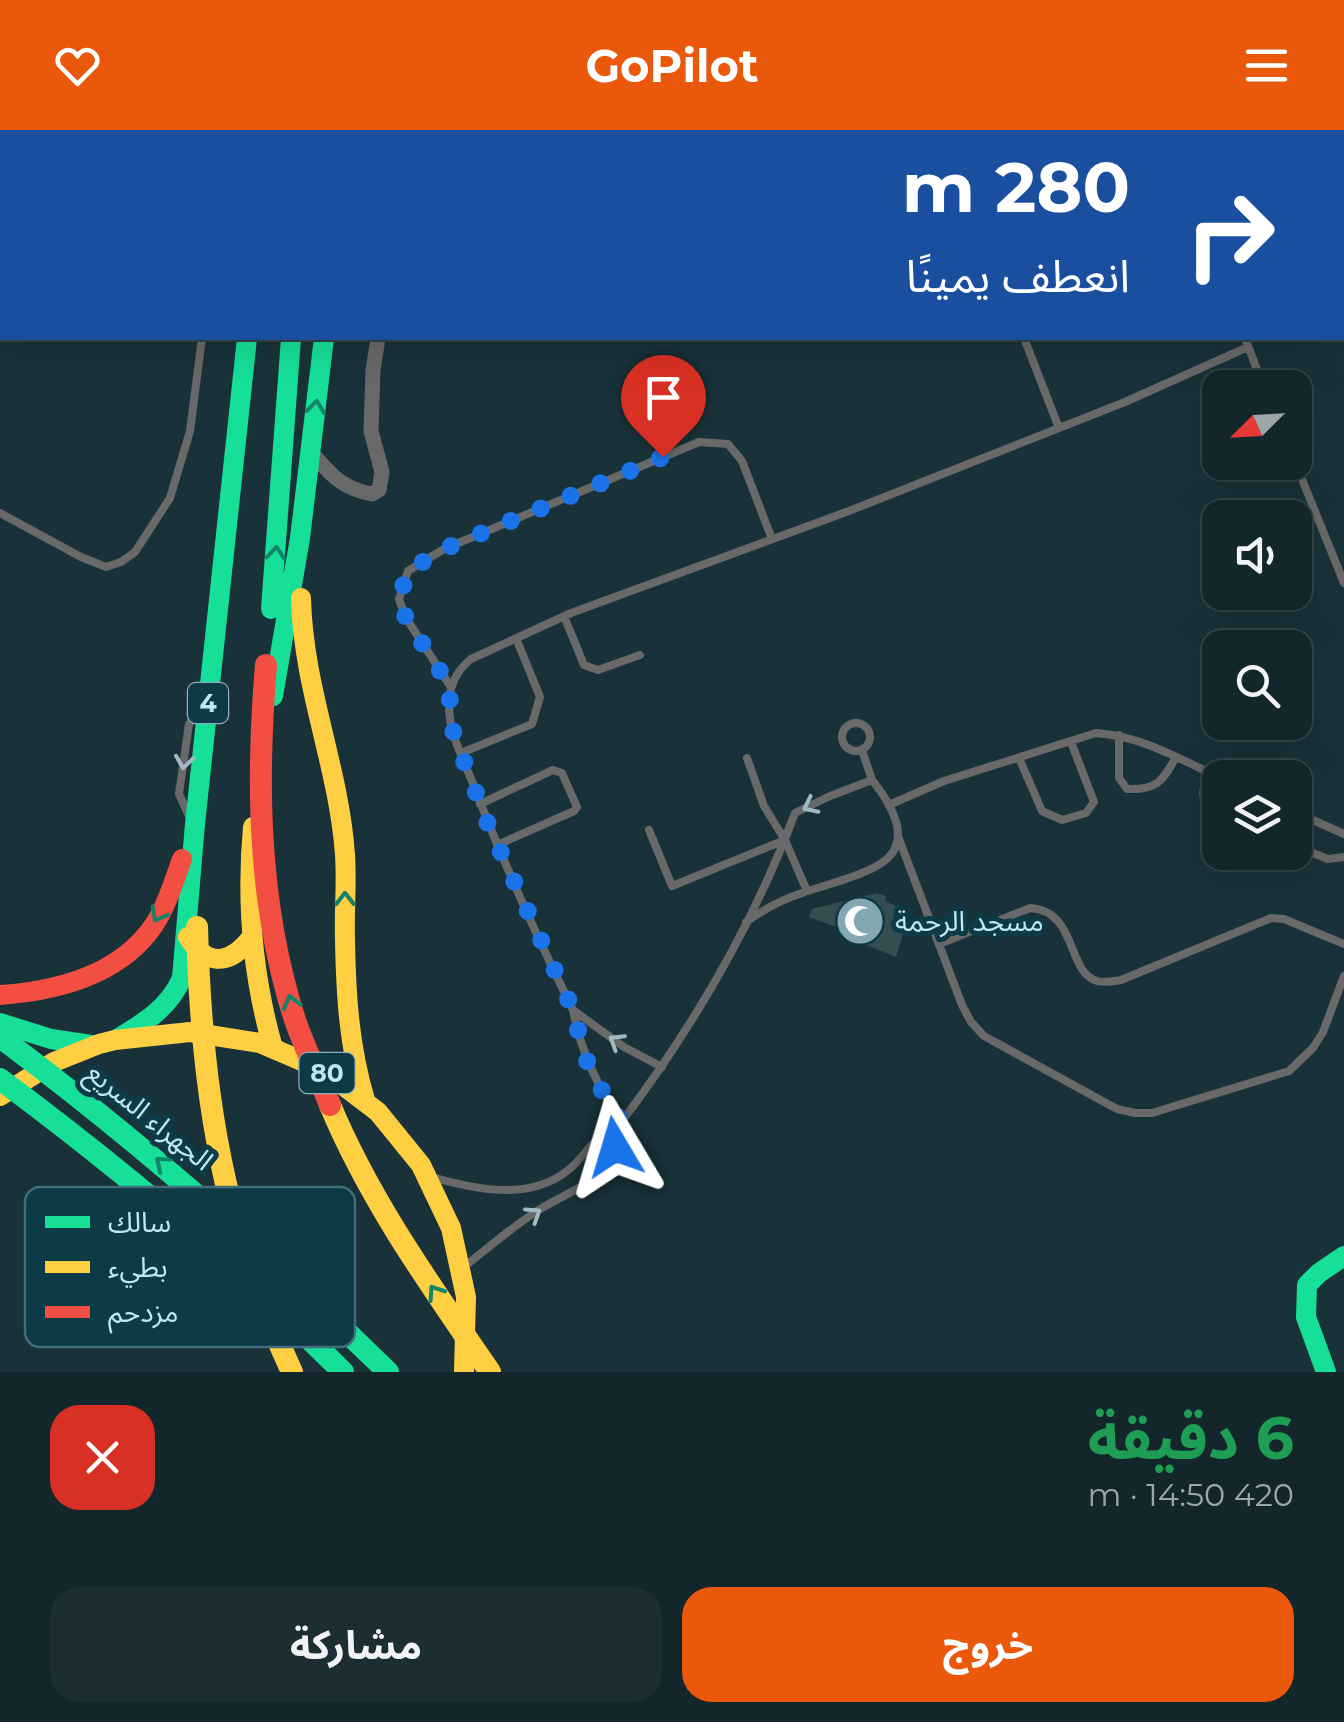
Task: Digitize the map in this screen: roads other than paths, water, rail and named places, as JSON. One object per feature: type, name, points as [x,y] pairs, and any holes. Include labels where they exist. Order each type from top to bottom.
[{"type":"main road","name":"4","points":[[106,1042],[150,1018],[174,996],[182,978],[192,929],[195,824],[247,340]]},
{"type":"main road","points":[[250,938],[234,957],[222,960],[209,959],[190,944],[259,340]]},
{"type":"main road","points":[[291,340],[261,713],[259,784],[264,858],[278,958],[296,1020],[354,1159],[430,1285],[490,1372]]},
{"type":"main road","name":"4","points":[[273,1048],[256,989],[249,874],[262,758],[300,538],[324,340]]},
{"type":"main road","points":[[300,538],[302,634],[313,697],[333,771],[346,854],[348,1017],[354,1062],[365,1100]]},
{"type":"main road","points":[[0,995],[52,988],[81,979],[134,948],[153,926],[168,896],[195,824]]},
{"type":"main road","points":[[192,929],[204,1058],[227,1187]]},
{"type":"main road","name":"الجهراء السريع","points":[[0,1024],[51,1039],[106,1042]]},
{"type":"main road","name":"80","points":[[0,1096],[60,1058],[106,1042],[174,1032],[233,1037],[273,1048],[333,1076],[365,1100],[400,1135],[430,1176],[450,1221],[463,1268],[468,1308],[464,1372]]},
{"type":"main road","name":"الجهراء السريع","points":[[0,1037],[95,1108],[190,1187]]},
{"type":"main road","points":[[0,1079],[137,1187]]},
{"type":"main road","points":[[1326,1372],[1306,1317],[1307,1285],[1344,1256]]},
{"type":"main road","name":"الجهراء السريع","points":[[355,1340],[388,1372]]},
{"type":"main road","points":[[281,1347],[292,1372]]},
{"type":"main road","points":[[318,1347],[343,1372]]},
{"type":"street","points":[[310,450],[334,479],[353,491],[372,494],[378,490],[382,472],[370,431],[378,340]]},
{"type":"lane","points":[[0,513],[106,567],[135,552],[170,498],[190,430],[202,340]]},
{"type":"lane","points":[[1025,340],[1058,428]]},
{"type":"lane","points":[[620,1125],[590,1069],[573,1010],[497,845],[454,735],[449,708],[451,688],[460,668],[470,659],[564,616],[1125,402],[1246,342],[1257,370]]},
{"type":"lane","points":[[451,688],[406,618],[399,599],[408,571],[444,549],[699,442],[728,444],[742,461],[772,539]]},
{"type":"lane","points":[[1302,480],[1344,583]]},
{"type":"lane","points":[[564,616],[584,665],[598,670],[640,655]]},
{"type":"lane","points":[[461,753],[532,724],[540,696],[516,638]]},
{"type":"lane","points":[[891,804],[944,781],[1096,734],[1118,734],[1146,743],[1202,770]]},
{"type":"lane","points":[[1118,734],[1119,778],[1127,789],[1146,790],[1164,778],[1176,757]]},
{"type":"lane","points":[[1019,758],[1042,811],[1062,820],[1086,814],[1094,802],[1070,742]]},
{"type":"lane","points":[[862,750],[872,780],[891,804],[898,839],[970,1022],[984,1036],[1097,1099],[1136,1113],[1152,1113],[1289,1071],[1323,1032],[1344,976]]},
{"type":"lane","points":[[747,758],[764,806],[785,840],[807,891]]},
{"type":"lane","points":[[480,804],[554,770],[562,773],[570,787],[577,807],[574,811],[497,845]]},
{"type":"lane","points":[[463,1268],[538,1210],[568,1196],[596,1176],[612,1156],[620,1125],[706,996],[746,922],[795,812],[872,780]]},
{"type":"lane","points":[[1312,820],[1344,834]]},
{"type":"lane","points":[[649,830],[672,886],[785,840]]},
{"type":"lane","points":[[746,922],[766,907],[877,865],[890,857],[898,839]]},
{"type":"lane","points":[[1312,853],[1328,860],[1344,857]]},
{"type":"lane","points":[[938,944],[1030,908],[1039,909],[1058,921],[1084,972],[1100,982],[1121,980],[1271,918],[1284,919],[1344,944]]},
{"type":"lane","points":[[573,1010],[615,1041],[662,1067]]},
{"type":"lane","points":[[430,1176],[487,1189],[526,1190],[562,1175],[594,1140],[620,1125]]},
{"type":"place","name":"مسجد الرحمة","points":[[860,921]]}]
